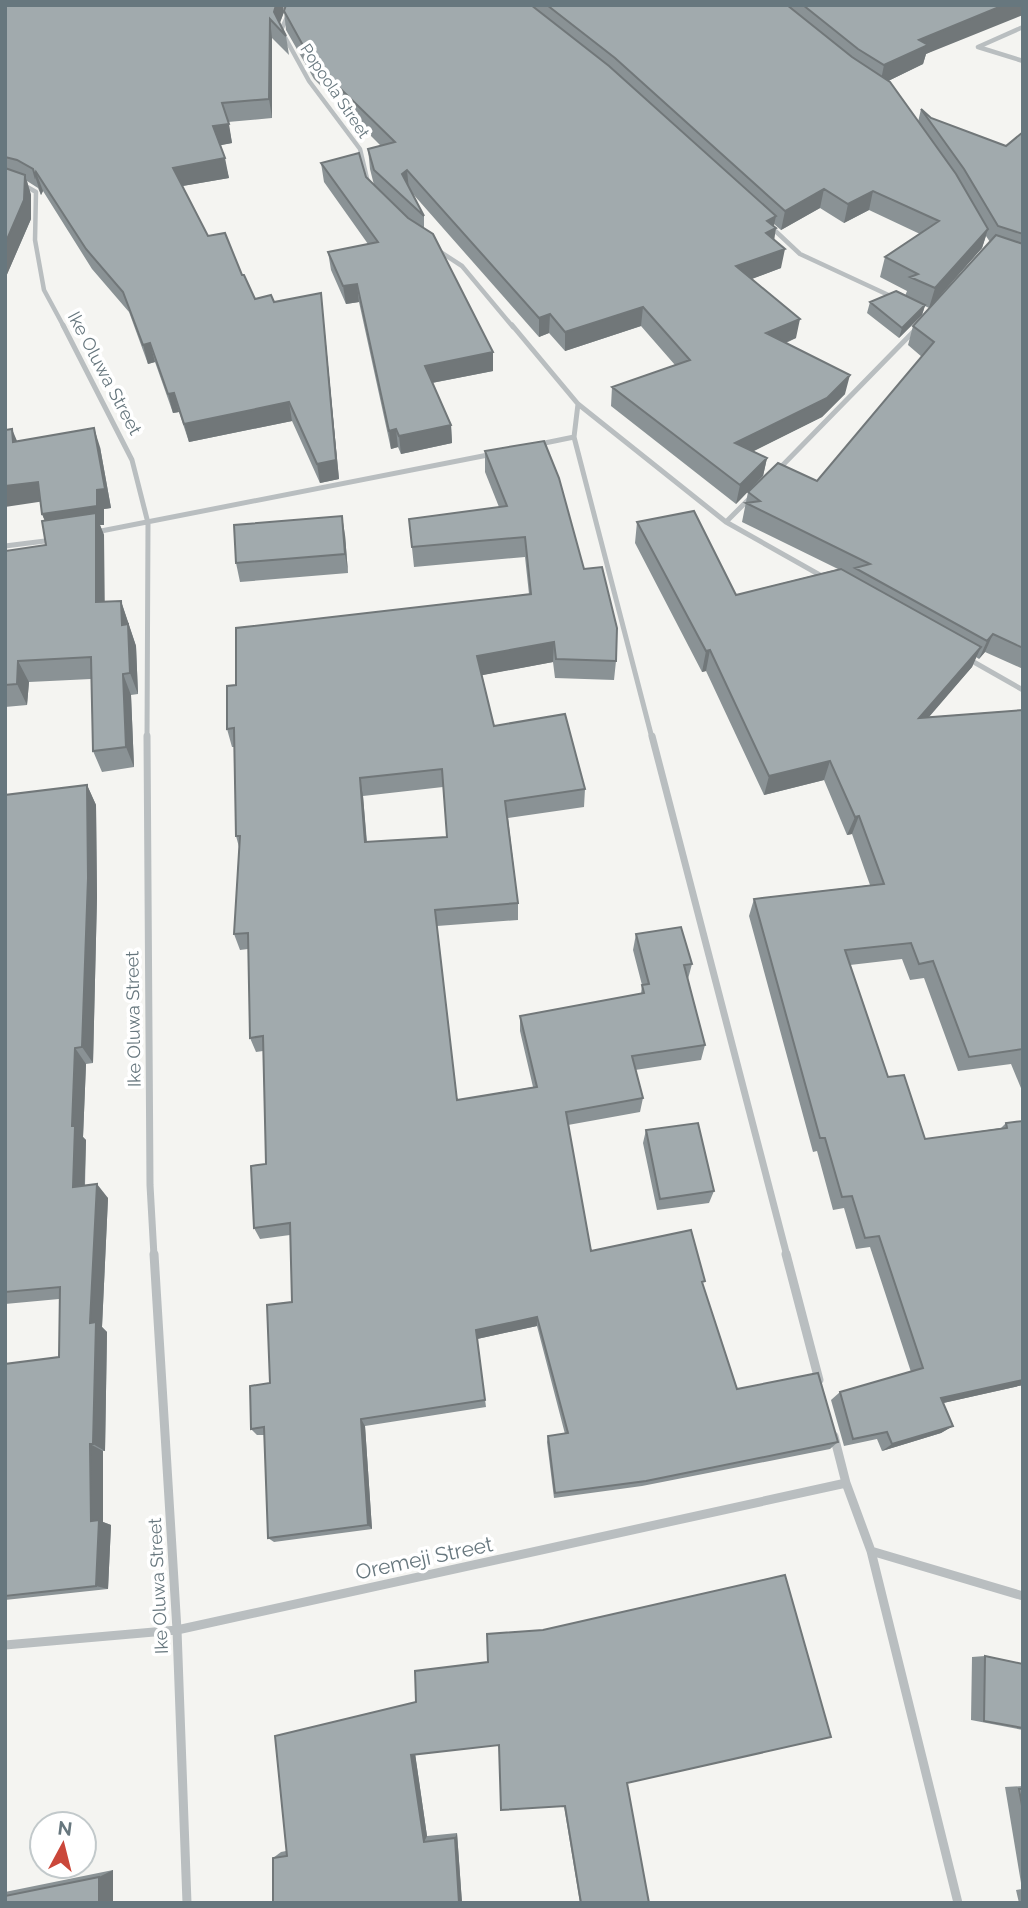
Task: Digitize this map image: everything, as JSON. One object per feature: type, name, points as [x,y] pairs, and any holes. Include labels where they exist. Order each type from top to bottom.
[{"type":"street","points":[[282,5],[290,11],[303,10]]},
{"type":"street","name":"Popoola Street","points":[[290,11],[281,30],[309,81],[360,149],[371,192]]},
{"type":"street","points":[[1023,27],[978,47],[1023,61]]},
{"type":"street","name":"Ike Oluwa Street","points":[[5,180],[22,184],[36,192],[34,240],[44,290],[117,426],[132,460],[148,523],[146,886],[150,982],[150,1185],[177,1630],[187,1903]]},
{"type":"street","points":[[765,221],[800,254],[907,303]]},
{"type":"street","points":[[432,246],[462,266],[578,404],[726,522],[833,583]]},
{"type":"street","points":[[775,473],[921,324]]},
{"type":"street","points":[[578,404],[574,437],[822,1389]]},
{"type":"street","points":[[521,448],[574,437]]},
{"type":"street","points":[[85,534],[495,453]]},
{"type":"street","points":[[726,522],[755,492]]},
{"type":"street","points":[[5,546],[60,539]]},
{"type":"street","points":[[963,656],[1023,690]]},
{"type":"street","points":[[832,1429],[846,1483],[871,1551],[958,1903]]},
{"type":"street","name":"Oremeji Street","points":[[5,1645],[177,1630],[846,1483]]},
{"type":"street","points":[[871,1551],[1023,1596]]},
{"type":"building","points":[[5,5],[276,5],[274,12],[286,36],[270,19],[269,99],[222,103],[229,124],[213,126],[225,158],[173,168],[208,236],[225,233],[255,299],[271,295],[274,302],[321,293],[336,460],[317,464],[289,402],[184,424],[174,393],[168,394],[150,343],[143,345],[123,292],[86,249],[36,172],[35,176],[33,169],[5,157]]},
{"type":"building","points":[[286,5],[531,5],[609,66],[776,216],[767,221],[776,228],[766,233],[785,249],[736,266],[800,319],[766,333],[850,375],[827,398],[735,443],[767,458],[740,485],[612,387],[690,360],[643,307],[565,332],[550,314],[539,318],[407,170],[402,174],[424,216],[374,170],[368,149],[395,142],[311,60],[284,11]]},
{"type":"building","points":[[547,5],[787,5],[852,57],[890,82],[956,174],[988,229],[935,288],[910,277],[918,274],[885,257],[939,221],[873,191],[848,204],[824,189],[785,211],[615,58]]},
{"type":"building","points":[[803,5],[1004,5],[919,40],[928,45],[884,65],[858,49]]},
{"type":"building","points":[[921,109],[931,118],[1006,146],[1023,132],[1023,234],[998,226],[964,169]]},
{"type":"building","points":[[359,153],[366,177],[408,218],[433,234],[493,352],[425,366],[451,425],[399,436],[396,429],[389,431],[357,284],[343,286],[328,252],[378,242],[321,163]]},
{"type":"building","points":[[5,168],[25,175],[24,200],[5,244]]},
{"type":"building","points":[[996,235],[1023,244],[1023,648],[993,634],[987,641],[855,568],[870,564],[746,503],[760,501],[748,492],[778,463],[817,481],[934,342],[913,326]]},
{"type":"building","points":[[896,291],[925,305],[902,328],[870,302]]},
{"type":"building","points":[[94,428],[105,489],[97,490],[97,506],[42,514],[38,482],[5,486],[5,430],[12,429],[13,442]]},
{"type":"building","points":[[544,441],[559,478],[584,569],[602,567],[617,628],[616,661],[556,659],[554,642],[477,656],[494,726],[565,714],[585,789],[505,801],[518,903],[435,910],[457,1100],[537,1087],[520,1016],[644,993],[642,985],[649,984],[636,934],[681,927],[692,964],[684,965],[705,1045],[632,1056],[643,1098],[566,1112],[591,1251],[691,1230],[705,1281],[702,1282],[737,1389],[818,1373],[838,1442],[646,1481],[555,1493],[548,1436],[568,1433],[537,1317],[476,1330],[485,1400],[361,1419],[368,1525],[268,1538],[264,1427],[251,1429],[250,1386],[270,1383],[267,1305],[292,1302],[290,1223],[254,1228],[251,1166],[266,1164],[263,1036],[250,1038],[248,933],[234,934],[240,836],[236,836],[234,728],[227,729],[227,686],[236,685],[236,628],[531,594],[525,537],[412,547],[409,519],[507,506],[485,451]],"holes":[[[442,769],[447,837],[365,842],[360,778]]]},
{"type":"building","points":[[694,511],[736,595],[841,569],[981,647],[919,718],[1023,710],[1023,1049],[969,1057],[933,961],[919,964],[911,943],[845,950],[888,1077],[904,1075],[925,1139],[1007,1128],[1006,1123],[1023,1121],[1023,1380],[941,1398],[953,1426],[892,1444],[887,1432],[853,1439],[840,1392],[923,1368],[879,1236],[865,1238],[852,1196],[842,1197],[825,1138],[820,1138],[754,899],[884,884],[859,816],[855,817],[830,761],[769,776],[710,650],[706,651],[637,522]]},
{"type":"building","points":[[96,513],[96,602],[121,601],[122,625],[128,624],[130,673],[123,674],[126,747],[93,751],[91,657],[18,661],[17,684],[5,685],[5,551],[46,545],[42,521]]},
{"type":"building","points":[[342,516],[345,554],[236,563],[234,525]]},
{"type":"building","points":[[87,785],[88,878],[82,1047],[75,1048],[72,1126],[75,1126],[73,1187],[97,1184],[90,1323],[96,1322],[93,1444],[90,1444],[91,1521],[99,1520],[96,1586],[5,1596],[5,1364],[59,1357],[60,1287],[5,1292],[5,795]]},
{"type":"building","points":[[698,1123],[714,1191],[660,1199],[646,1130]]},
{"type":"building","points":[[785,1575],[831,1737],[627,1783],[649,1903],[581,1903],[565,1806],[501,1810],[499,1745],[411,1755],[424,1842],[455,1838],[459,1903],[273,1903],[273,1858],[287,1856],[275,1736],[416,1702],[415,1671],[488,1662],[487,1634],[543,1630]]},
{"type":"building","points":[[985,1656],[1023,1664],[1023,1728],[984,1721]]},
{"type":"building","points":[[1019,1789],[1023,1789],[1023,1811]]},
{"type":"building","points":[[98,1877],[99,1903],[5,1903],[5,1896],[84,1880],[98,1880]]}]
